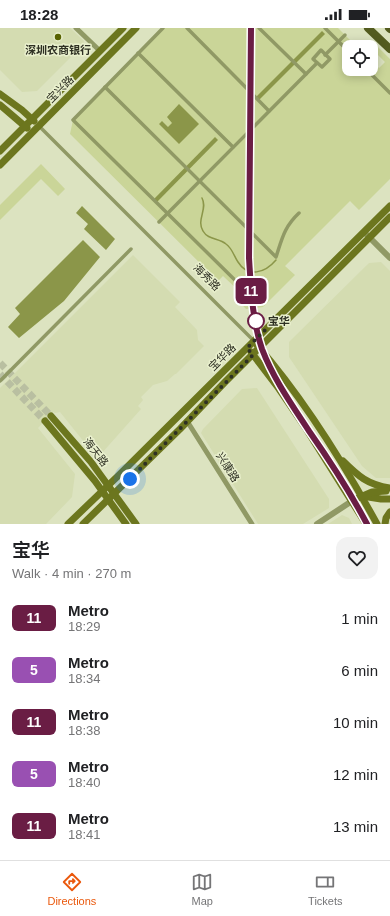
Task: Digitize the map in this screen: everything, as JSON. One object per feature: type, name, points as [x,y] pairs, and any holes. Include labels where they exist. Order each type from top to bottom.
[{"type":"main road","name":"宝兴路","points":[[0,151],[123,28]]},
{"type":"main road","name":"宝兴路","points":[[0,165],[136,28]]},
{"type":"main road","points":[[368,28],[390,50]]},
{"type":"main road","name":"海秀路","points":[[0,93],[39,126]]},
{"type":"main road","points":[[0,105],[32,133]]},
{"type":"main road","name":"宝华路","points":[[68,524],[390,206]]},
{"type":"main road","name":"宝华路","points":[[83,524],[390,217]]},
{"type":"main road","points":[[291,305],[289,308],[290,311],[294,313],[297,311]]},
{"type":"main road","name":"海秀路","points":[[254,341],[289,384],[316,424],[362,496],[377,524]]},
{"type":"main road","points":[[247,348],[277,386],[307,430],[366,524]]},
{"type":"main road","name":"海天路","points":[[48,419],[80,449],[105,488],[108,500],[126,524]]},
{"type":"main road","points":[[307,430],[306,425],[308,422],[311,421],[316,424]]},
{"type":"main road","points":[[336,456],[366,481],[390,490]]},
{"type":"main road","name":"海天路","points":[[105,488],[114,494],[136,524]]},
{"type":"main road","points":[[352,501],[362,496],[390,490]]},
{"type":"main road","points":[[362,496],[390,499]]},
{"type":"main road","points":[[385,524],[386,518],[390,512]]},
{"type":"street","points":[[76,28],[100,51]]},
{"type":"street","points":[[163,28],[73,120],[247,292]]},
{"type":"street","points":[[187,28],[270,111]]},
{"type":"street","points":[[259,28],[306,74]]},
{"type":"street","points":[[325,28],[342,46]]},
{"type":"street","points":[[325,54],[345,35]]},
{"type":"street","points":[[321,50],[330,59],[322,67],[317,63],[313,59],[321,50]]},
{"type":"street","points":[[138,53],[233,147]]},
{"type":"street","points":[[159,222],[317,63]]},
{"type":"street","points":[[373,76],[390,93]]},
{"type":"street","points":[[105,87],[276,258],[284,231],[289,223],[299,213]]},
{"type":"street","name":"海秀路","points":[[39,126],[254,341]]},
{"type":"street","points":[[364,232],[390,258]]},
{"type":"street","points":[[0,381],[131,249]]},
{"type":"street","name":"兴康路","points":[[187,421],[252,524]]},
{"type":"street","points":[[317,524],[352,501]]},
{"type":"shaded area","points":[[0,28],[70,28],[84,41],[83,45],[37,91],[22,92],[0,70]]},
{"type":"shaded area","points":[[163,28],[338,28],[350,40],[342,40],[342,76],[378,76],[378,67],[379,68],[385,62],[378,55],[378,47],[390,59],[390,179],[359,210],[350,201],[285,266],[295,275],[263,307],[246,309],[235,297],[240,292],[223,276],[218,281],[70,134],[73,120]]},
{"type":"shaded area","points":[[322,31],[325,34],[259,100],[256,97]]},
{"type":"shaded area","points":[[179,104],[199,124],[179,144],[159,124],[162,121],[168,127],[172,123],[167,117]]},
{"type":"shaded area","points":[[215,137],[218,140],[157,202],[154,199]]},
{"type":"shaded area","points":[[41,164],[65,189],[58,196],[41,179],[0,220],[0,205]]},
{"type":"shaded area","points":[[82,206],[115,239],[106,250],[84,229],[88,224],[76,213]]},
{"type":"shaded area","points":[[83,240],[100,257],[64,301],[19,338],[8,327],[20,314],[15,308]]},
{"type":"shaded area","points":[[133,255],[180,302],[175,307],[197,330],[198,340],[204,346],[176,374],[167,381],[153,385],[141,397],[143,400],[138,406],[141,409],[101,454],[93,453],[60,412],[53,412],[38,428],[75,474],[72,497],[46,524],[0,524],[0,388]]},
{"type":"shaded area","points":[[381,262],[390,271],[390,478],[376,478],[362,466],[289,357],[289,342],[369,263]]},
{"type":"shaded area","points":[[257,388],[329,499],[329,508],[303,524],[258,524],[201,433],[203,429],[242,389]]},
{"type":"shaded area","points":[[342,515],[349,518],[352,524],[328,524]]},
{"type":"waterway","points":[[202,198],[204,206],[201,227],[203,231],[208,236],[223,242],[228,246],[242,267],[252,272],[262,271],[276,260]]},
{"type":"tunnel","points":[[0,363],[51,416]]},
{"type":"tunnel","points":[[0,374],[45,421]]},
{"type":"metro line","name":"11","points":[[251,28],[249,258],[251,289],[257,329],[262,349],[278,381],[332,464],[367,524]]},
{"type":"place","name":"深圳农商银行","points":[[58,37]]},
{"type":"place","name":"宝华","points":[[256,321]]},
{"type":"route","points":[[130,479],[253,355],[247,348],[265,330],[256,321]]}]
